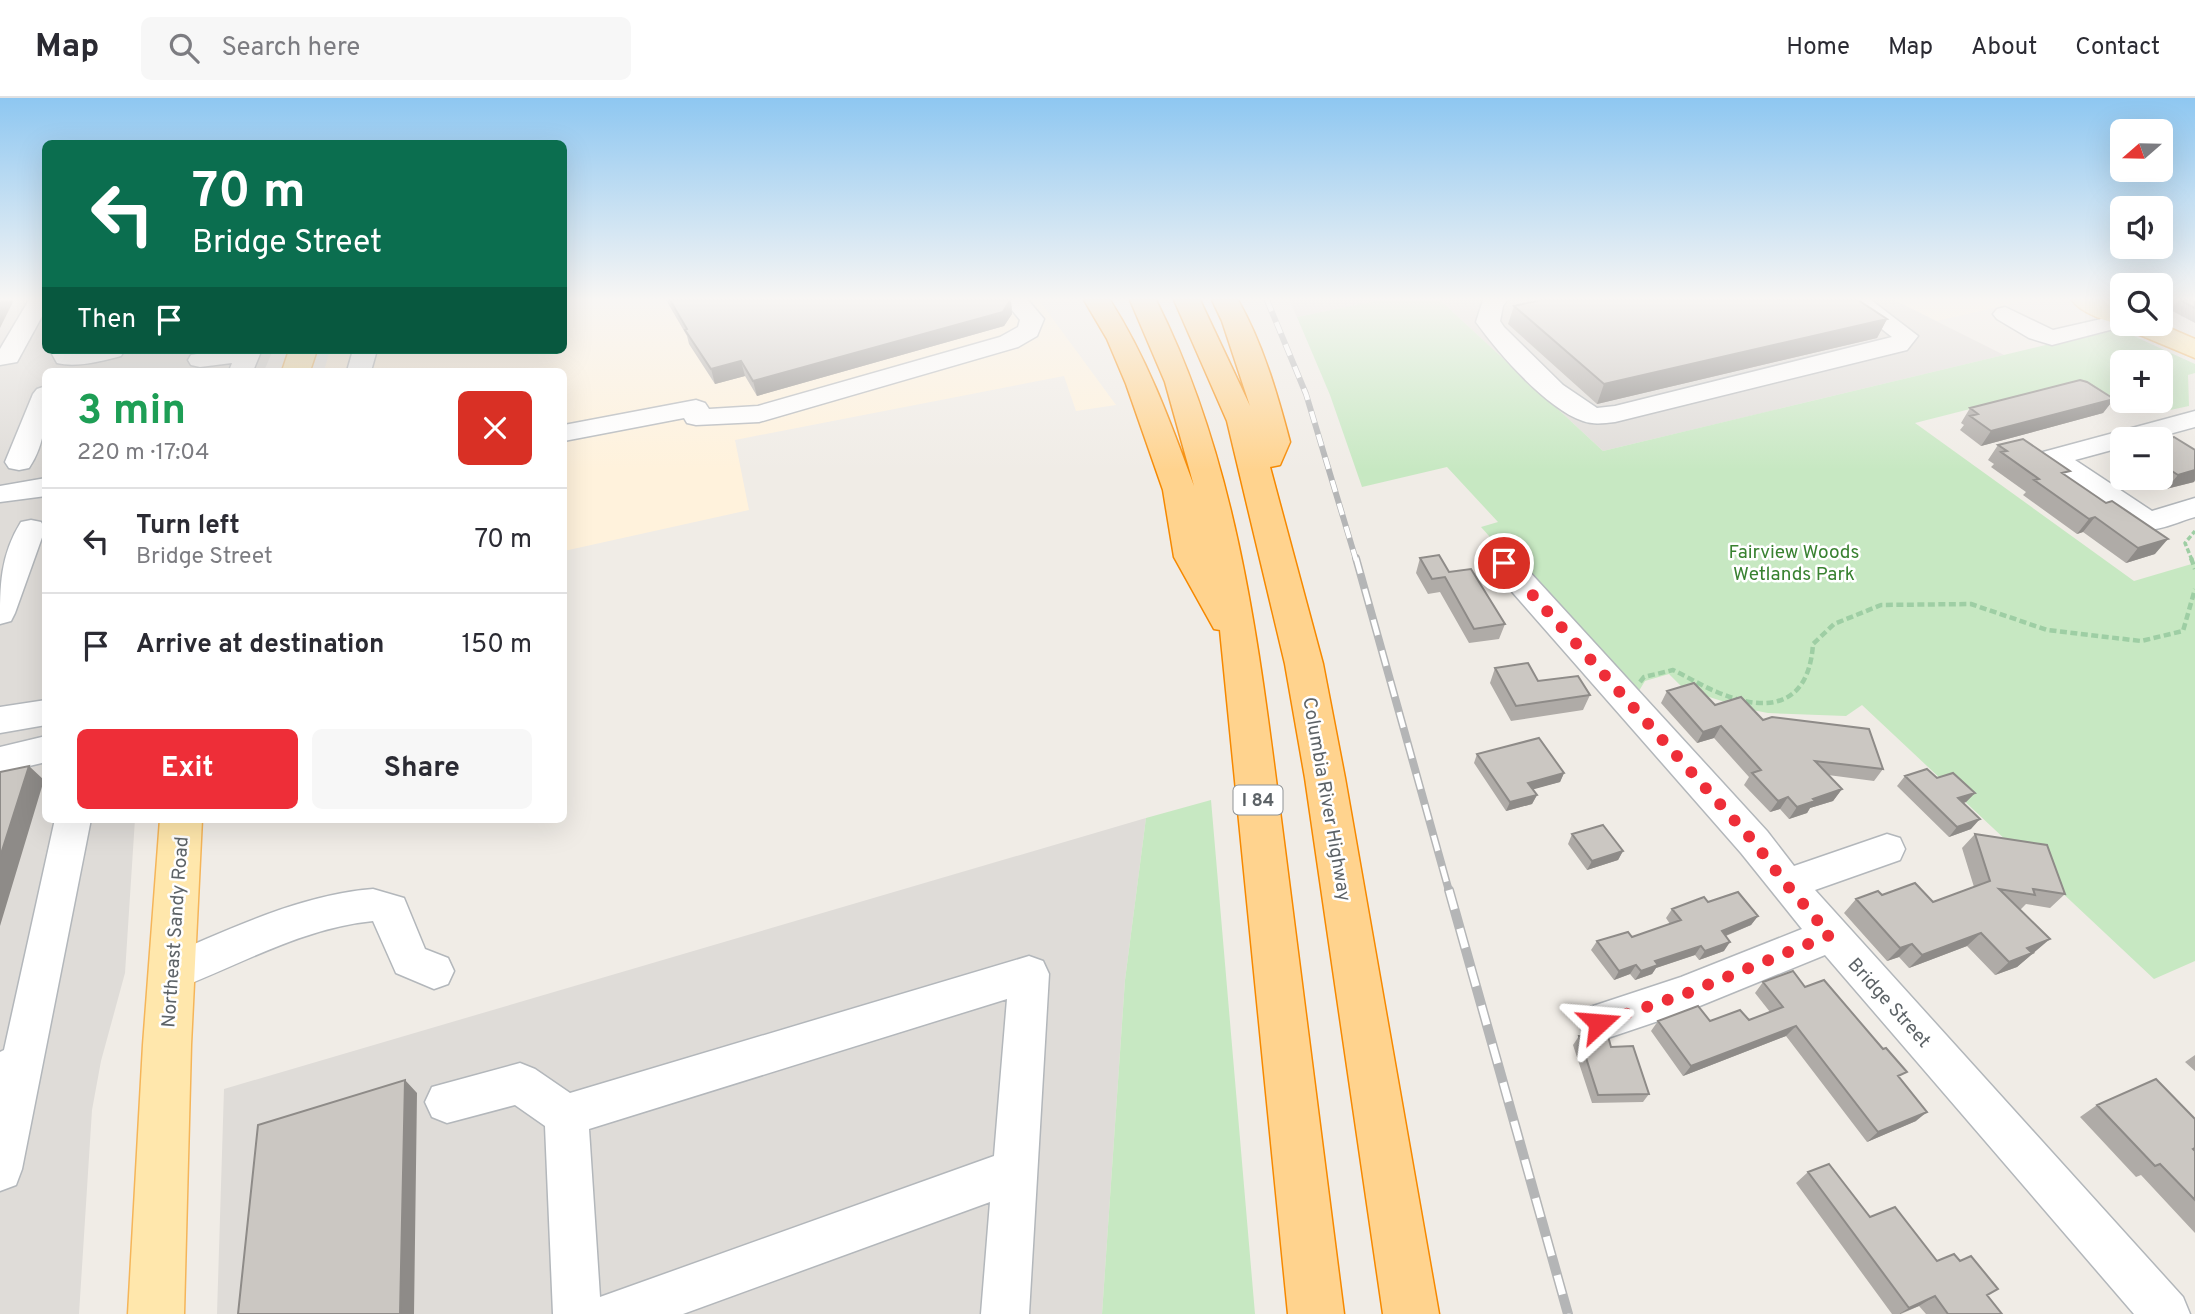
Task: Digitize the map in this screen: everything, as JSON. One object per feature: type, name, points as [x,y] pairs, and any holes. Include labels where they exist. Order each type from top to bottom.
[{"type":"highway","points":[[1128,357],[1164,443],[1179,490],[1191,556],[1240,643]]},
{"type":"highway","name":"I 84","points":[[1168,357],[1200,446],[1229,576],[1240,643],[1316,1314]]},
{"type":"highway","name":"Columbia River Highway","points":[[1214,357],[1242,421],[1304,664],[1323,765],[1411,1314]]},
{"type":"highway","points":[[1251,357],[1275,442],[1259,486]]},
{"type":"main road","name":"Northeast Sandy Road","points":[[156,1313],[166,1065],[181,823]]},
{"type":"street","points":[[62,360],[79,357]]},
{"type":"street","points":[[200,359],[222,357]]},
{"type":"street","points":[[567,433],[696,412],[759,414],[958,357]]},
{"type":"street","points":[[1520,357],[1576,408],[1593,416],[1615,414],[1850,357]]},
{"type":"street","points":[[22,461],[42,405]]},
{"type":"street","points":[[2195,419],[2053,458],[2148,522],[2195,507]]},
{"type":"street","points":[[4,494],[42,488]]},
{"type":"street","points":[[0,535],[38,528]]},
{"type":"street","points":[[0,613],[38,528]]},
{"type":"street","name":"Bridge Street","points":[[1504,563],[1754,842],[1830,935],[2166,1314]]},
{"type":"street","points":[[0,720],[42,713]]},
{"type":"street","points":[[0,760],[42,750]]},
{"type":"street","points":[[0,1169],[11,1069],[72,823]]},
{"type":"street","points":[[1786,884],[1887,849]]},
{"type":"street","points":[[171,973],[308,916],[368,904],[384,905],[390,910],[411,961],[434,971]]},
{"type":"street","points":[[1599,1023],[1685,994],[1830,935]]},
{"type":"street","points":[[566,1115],[1029,974],[1005,1314]]},
{"type":"street","points":[[447,1102],[520,1083],[566,1115]]},
{"type":"street","points":[[566,1115],[577,1314]]},
{"type":"street","points":[[617,1314],[1014,1171]]},
{"type":"path","points":[[2195,531],[2185,544],[2195,569]]},
{"type":"path","points":[[1624,697],[1632,692],[1644,677],[1673,670],[1722,694],[1754,702],[1764,703],[1795,695],[1805,682],[1814,662],[1813,644],[1834,624],[1881,605],[1971,604],[2047,630],[2141,641],[2183,631],[2195,589]]},
{"type":"shaded area","points":[[0,357],[270,357],[265,368],[42,368],[42,823],[135,823],[125,973],[101,1061],[92,1110],[79,1314],[0,1314]]},
{"type":"shaded area","points":[[328,357],[1081,357],[1116,405],[1076,411],[1064,376],[735,440],[749,510],[567,550],[567,368],[325,368]]},
{"type":"shaded area","points":[[1501,357],[1997,357],[1603,451]]},
{"type":"shaded area","points":[[1146,818],[1125,980],[1102,1314],[217,1314],[224,1089]]},
{"type":"green space","name":"Fairview Woods Wetlands Park","points":[[1314,357],[1501,357],[1603,451],[1996,357],[2110,357],[2110,396],[2068,384],[1915,423],[2134,581],[2195,563],[2195,961],[2154,979],[1862,705],[1846,716],[1768,713],[1684,689],[1669,674],[1645,681],[1634,699],[1481,527],[1498,522],[1447,467],[1362,487]]},
{"type":"green space","name":"Fairview Woods Wetlands Park","points":[[2173,357],[2195,364],[2195,373],[2188,375],[2189,406],[2173,409]]},
{"type":"green space","points":[[1211,800],[1255,1314],[1102,1314],[1125,980],[1146,818]]},
{"type":"building","points":[[703,357],[841,357],[753,381],[741,361],[711,369]]},
{"type":"building","points":[[1573,357],[1723,357],[1604,384]]},
{"type":"building","points":[[2080,380],[2110,396],[2110,400],[1991,431],[1970,416],[1978,414],[1970,408]]},
{"type":"building","points":[[2173,437],[2195,450],[2195,470],[2178,475],[2173,472]]},
{"type":"building","points":[[2023,439],[2070,471],[2062,473],[2106,503],[2112,501],[2168,539],[2138,548],[2095,517],[2089,519],[2034,480],[2039,479],[2001,452],[2007,451],[1998,445]]},
{"type":"building","points":[[1439,555],[1449,572],[1471,569],[1505,624],[1474,629],[1445,577],[1432,579],[1420,558]]},
{"type":"building","points":[[1528,663],[1538,681],[1578,676],[1590,695],[1516,706],[1495,668]]},
{"type":"building","points":[[1694,683],[1715,705],[1741,697],[1763,720],[1772,717],[1869,729],[1883,769],[1815,761],[1842,789],[1797,807],[1788,797],[1778,801],[1752,773],[1761,770],[1721,726],[1703,732],[1667,691]]},
{"type":"building","points":[[1539,738],[1564,773],[1528,783],[1537,795],[1510,802],[1477,754]]},
{"type":"building","points":[[29,766],[0,857],[0,772]]},
{"type":"building","points":[[1927,769],[1937,778],[1953,773],[1975,793],[1958,798],[1980,819],[1957,827],[1905,776]]},
{"type":"building","points":[[1603,825],[1623,851],[1592,861],[1572,834]]},
{"type":"building","points":[[1975,834],[2047,845],[2065,894],[2033,889],[2035,895],[1999,889],[2050,939],[2027,948],[2032,953],[2009,962],[1981,933],[1922,955],[1912,944],[1900,948],[1856,899],[1878,891],[1882,895],[1915,883],[1933,902],[1990,881]]},
{"type":"building","points":[[1738,892],[1758,916],[1722,931],[1730,942],[1705,951],[1701,946],[1655,961],[1658,965],[1641,971],[1636,965],[1619,971],[1597,941],[1628,932],[1632,937],[1681,920],[1672,909],[1704,897],[1708,902]]},
{"type":"building","points":[[1793,971],[1805,987],[1824,980],[1883,1049],[1886,1048],[1907,1072],[1898,1076],[1927,1112],[1878,1132],[1796,1026],[1691,1066],[1658,1021],[1698,1006],[1710,1021],[1740,1010],[1749,1020],[1783,1007],[1763,982]]},
{"type":"building","points":[[1579,1036],[1608,1036],[1611,1047],[1633,1046],[1649,1094],[1598,1095]]},
{"type":"building","points":[[2156,1079],[2195,1119],[2195,1200],[2160,1164],[2155,1166],[2097,1105]]},
{"type":"building","points":[[405,1080],[400,1314],[238,1314],[258,1125]]},
{"type":"building","points":[[1829,1164],[1870,1217],[1895,1207],[1937,1261],[1954,1254],[1960,1261],[1971,1256],[1998,1289],[1987,1295],[2002,1314],[1948,1314],[1935,1296],[1909,1308],[1808,1172]]},
{"type":"railway","points":[[1291,357],[1306,394],[1356,560]]},
{"type":"railway","points":[[1356,558],[1449,891]]},
{"type":"railway","points":[[1449,890],[1568,1314]]},
{"type":"route","points":[[1504,563],[1754,842],[1830,935],[1685,994],[1599,1023]]}]
